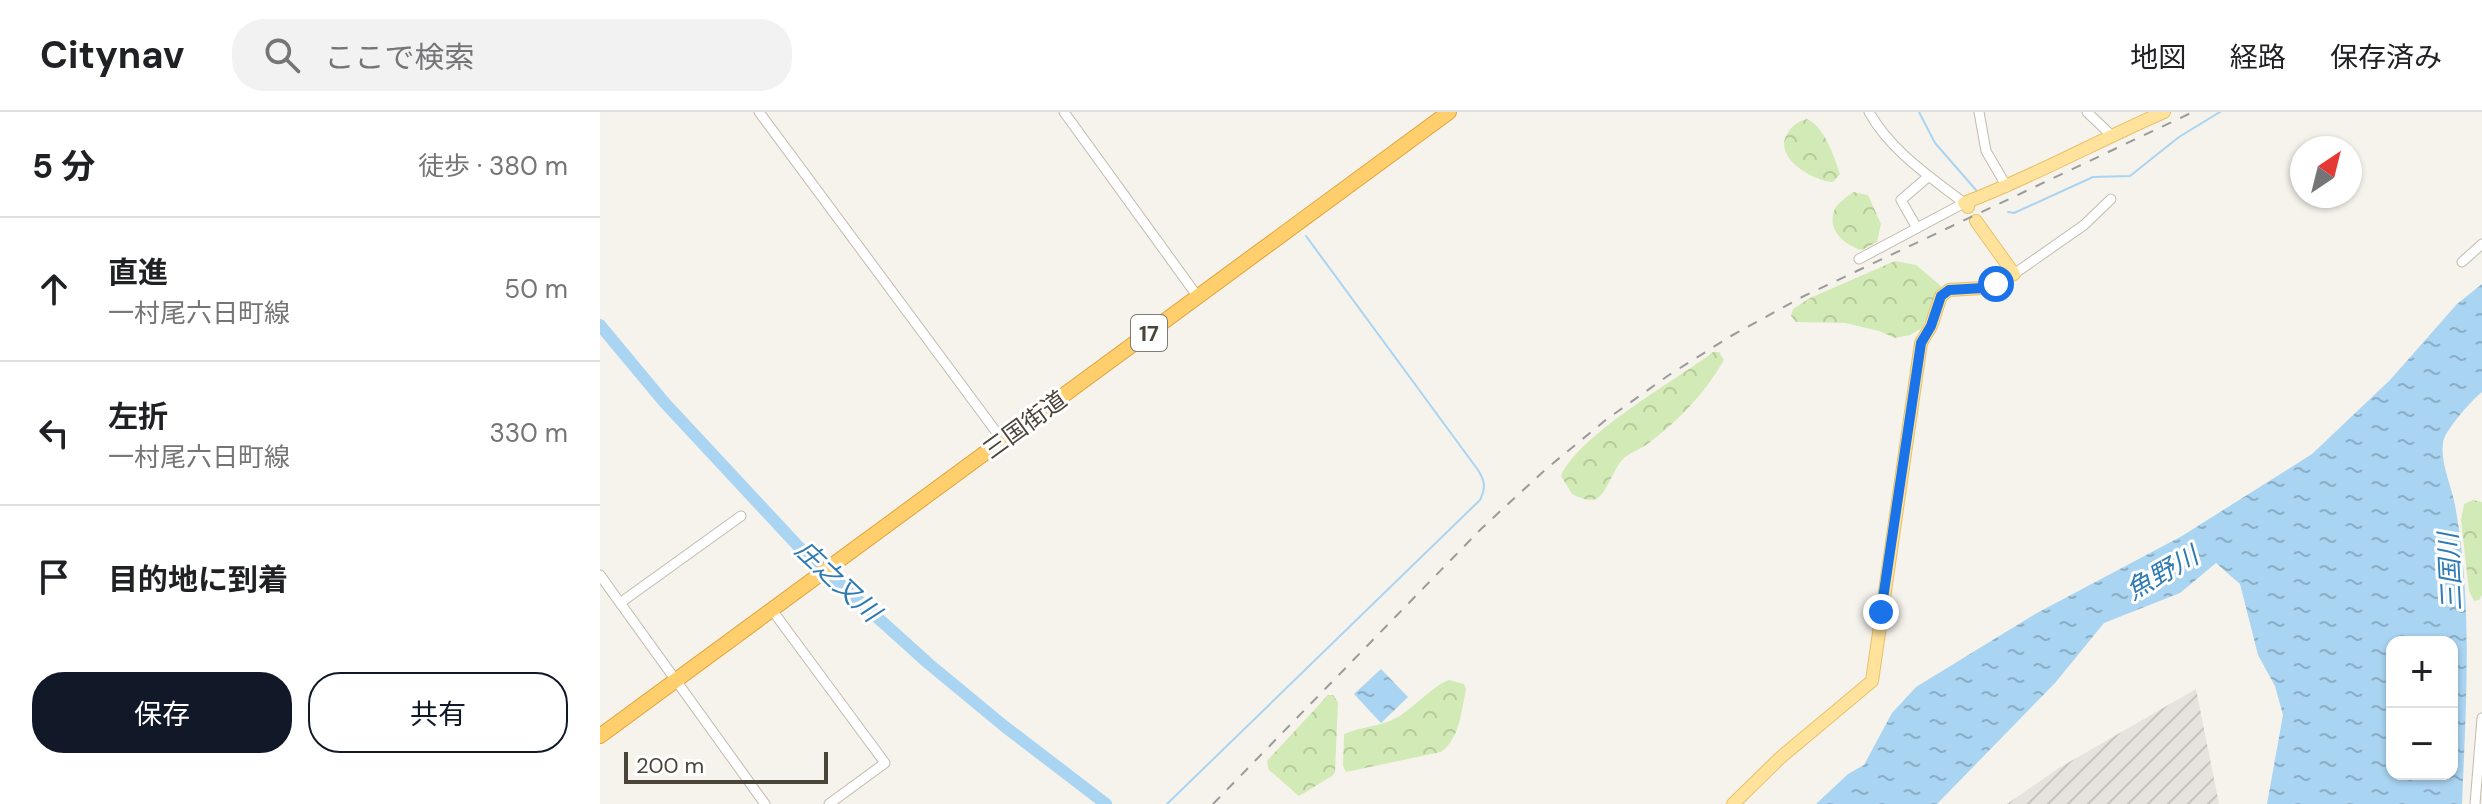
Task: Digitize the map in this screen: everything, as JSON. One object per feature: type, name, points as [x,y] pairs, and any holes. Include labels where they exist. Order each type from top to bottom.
[{"type":"highway","name":"三国街道","points":[[600,736],[1449,112]]},
{"type":"main road","points":[[1966,205],[2164,112]]},
{"type":"main road","points":[[1733,804],[1780,758],[1872,681],[1921,343],[1931,326],[1941,296],[1949,290],[1983,288],[2014,274],[1976,221]]},
{"type":"street","points":[[759,112],[1003,441]]},
{"type":"street","points":[[1064,112],[1198,297]]},
{"type":"street","points":[[1859,259],[1966,205],[1894,147],[1878,129],[1869,112]]},
{"type":"street","points":[[1979,112],[1986,151],[2007,187]]},
{"type":"street","points":[[2087,112],[2111,135]]},
{"type":"street","points":[[1917,228],[1901,200],[1929,176]]},
{"type":"street","points":[[2014,274],[2084,225],[2111,199]]},
{"type":"street","points":[[2462,262],[2482,244]]},
{"type":"street","points":[[620,603],[741,516]]},
{"type":"street","points":[[600,575],[765,804]]},
{"type":"street","points":[[772,610],[885,763],[829,804]]},
{"type":"street","points":[[2475,804],[2482,718]]},
{"type":"shaded area","points":[[2196,689],[2219,804],[2007,804],[2059,768]]},
{"type":"green space","points":[[1807,119],[1824,135],[1832,151],[1840,174],[1833,182],[1806,173],[1785,151],[1787,134],[1796,124]]},
{"type":"green space","points":[[1853,192],[1868,195],[1881,224],[1877,242],[1862,250],[1844,241],[1833,225],[1835,208]]},
{"type":"green space","points":[[1895,261],[1916,265],[1941,286],[1922,328],[1910,335],[1895,338],[1845,323],[1796,322],[1791,316],[1793,309],[1810,298]]},
{"type":"green space","points":[[1713,352],[1719,352],[1724,360],[1709,384],[1682,415],[1647,444],[1624,458],[1596,499],[1584,499],[1572,494],[1561,476],[1587,443]]},
{"type":"green space","points":[[2473,500],[2482,502],[2482,595],[2474,601],[2469,591],[2461,520],[2464,504]]},
{"type":"green space","points":[[1449,680],[1464,684],[1466,689],[1456,732],[1441,752],[1346,772],[1343,766],[1344,734],[1398,717]]},
{"type":"green space","points":[[1328,695],[1333,695],[1338,702],[1335,772],[1299,796],[1269,770],[1267,761]]},
{"type":"water","points":[[2482,284],[2482,392],[2450,428],[2443,447],[2461,542],[2464,579],[2467,654],[2462,804],[2267,804],[2283,715],[2275,686],[2258,655],[2240,584],[2216,563],[2180,593],[2104,623],[2055,683],[1937,804],[1816,804],[1848,774],[1864,765],[1892,713],[1916,687],[2037,613],[2182,536],[2312,454],[2390,380],[2457,304]]},
{"type":"water","points":[[1381,669],[1408,697],[1381,723],[1354,694]]},
{"type":"waterway","points":[[1919,112],[1935,143],[1976,190]]},
{"type":"waterway","points":[[2008,212],[2014,213],[2093,177],[2130,176],[2179,137],[2220,112]]},
{"type":"waterway","points":[[1167,804],[1480,500],[1484,488],[1478,470],[1306,236]]},
{"type":"waterway","name":"庄之又川","points":[[600,325],[664,402],[798,546],[929,664],[1106,804]]},
{"type":"railway","points":[[1213,804],[1481,529],[1546,469],[1607,419],[1669,375],[1802,297],[2193,112]]},
{"type":"route","points":[[1881,612],[1921,343],[1931,326],[1941,296],[1956,288],[1983,288],[1996,284]]},
{"type":"water label","name":"三国川","points":[[2450,572]]},
{"type":"water label","name":"魚野川","points":[[2162,573]]}]
